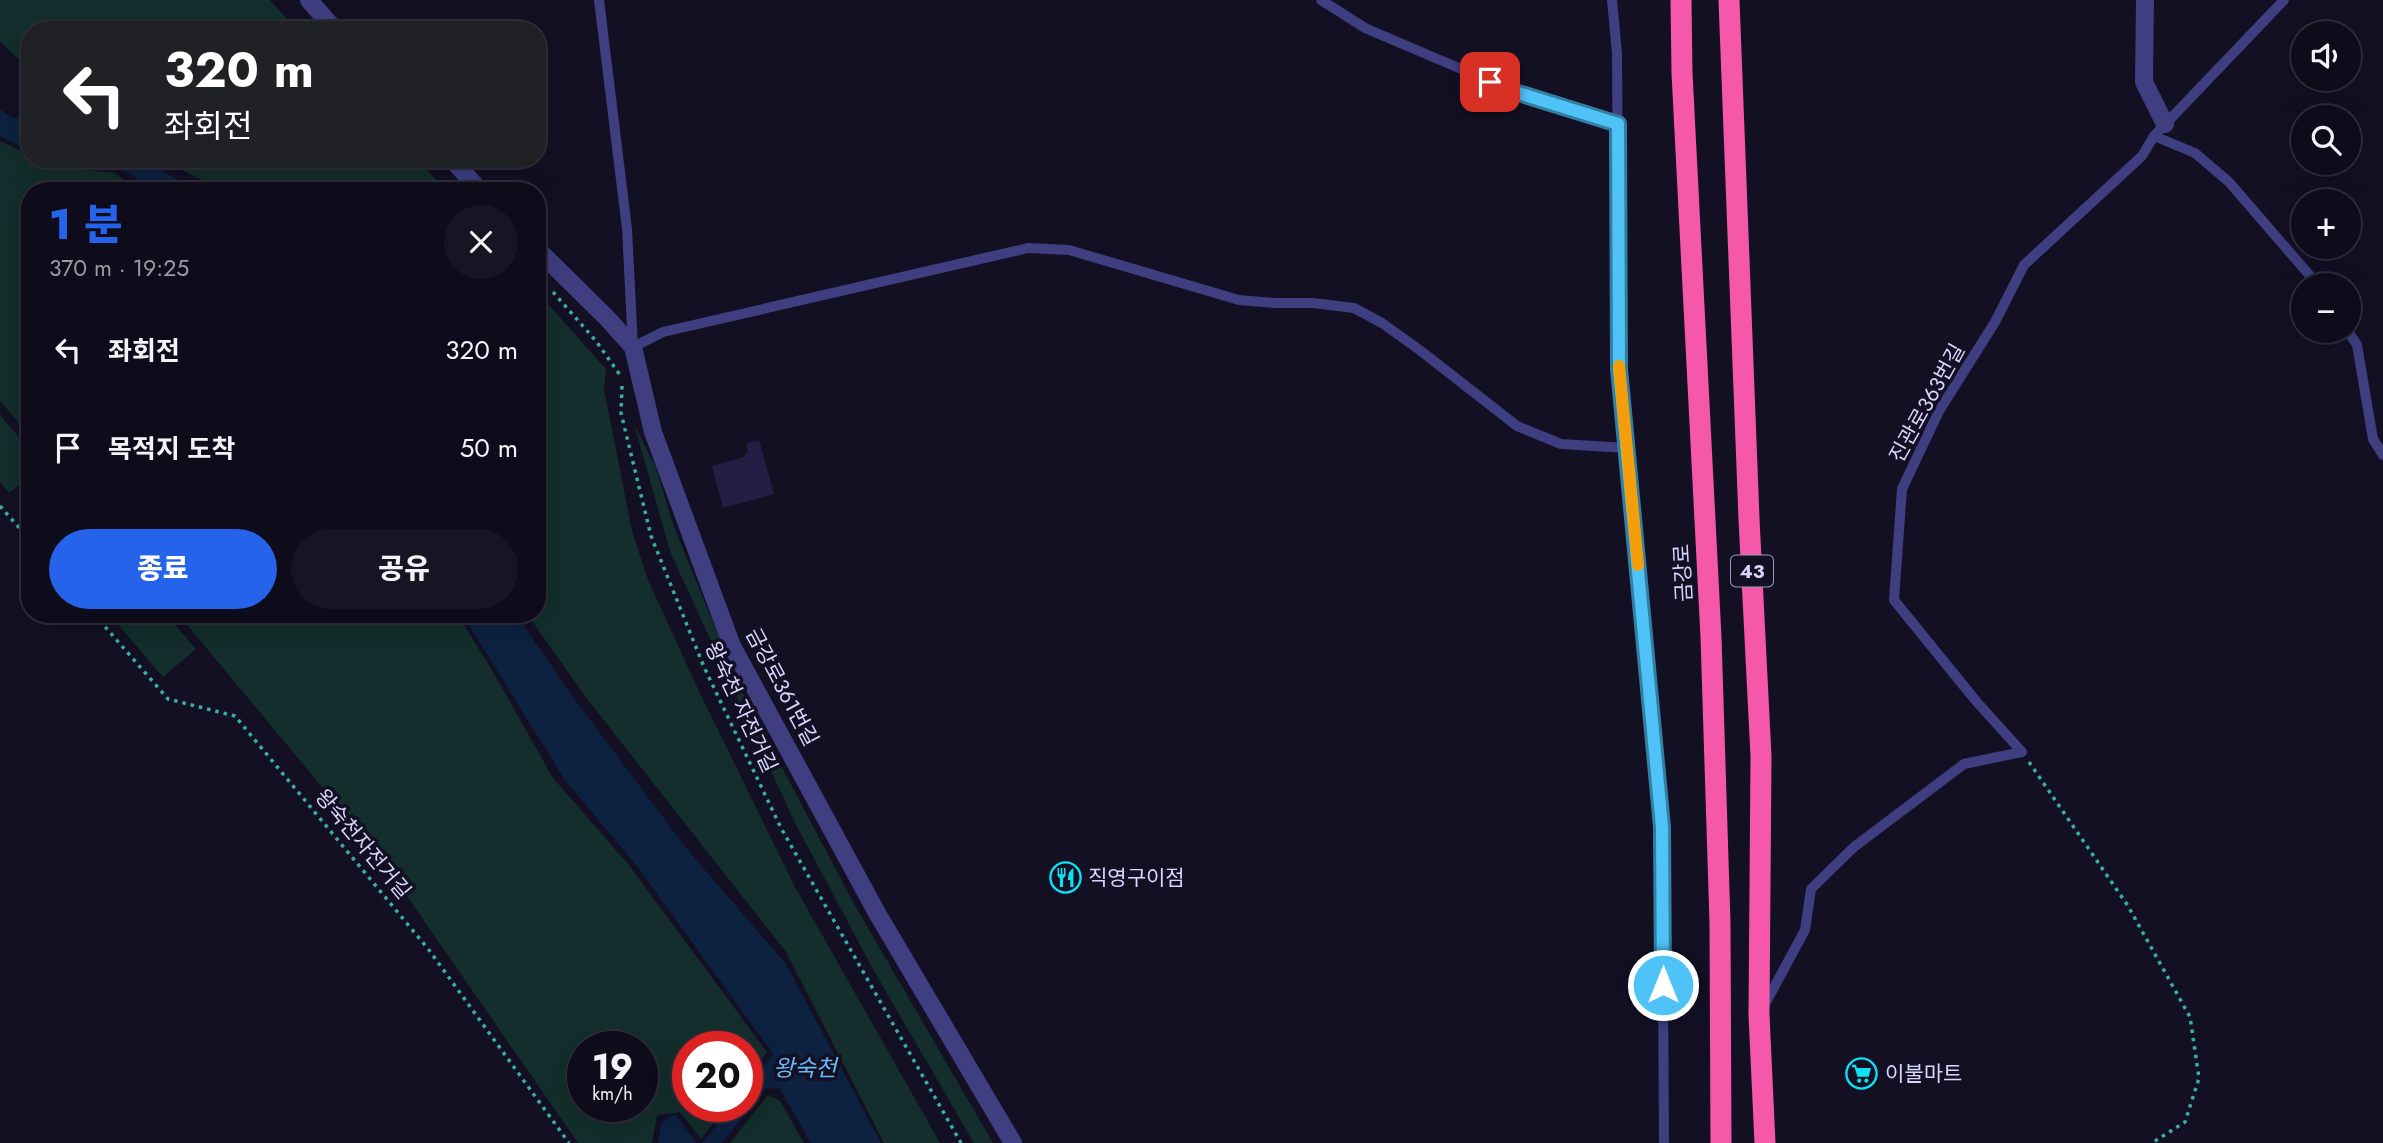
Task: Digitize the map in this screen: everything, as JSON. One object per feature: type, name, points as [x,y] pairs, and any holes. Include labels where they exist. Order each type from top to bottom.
[{"type":"highway","points":[[1668,0],[1682,73]]},
{"type":"highway","name":"금강로","points":[[1681,0],[1682,73],[1711,637],[1720,923],[1721,1143]]},
{"type":"highway","name":"43","points":[[1729,0],[1761,756],[1759,1015],[1765,1143]]},
{"type":"street","points":[[309,0],[327,21]]},
{"type":"street","points":[[2145,0],[2144,82],[2159,130]]},
{"type":"street","points":[[460,168],[472,182]]},
{"type":"street","name":"금강로361번길","points":[[546,258],[633,346],[653,432],[732,646],[877,913],[1013,1143]]},
{"type":"lane","points":[[599,0],[627,229],[633,346],[663,332],[966,261],[1028,248],[1069,250],[1240,300],[1313,303],[1354,308],[1392,330],[1517,426],[1561,444],[1627,448]]},
{"type":"lane","points":[[1321,0],[1365,28],[1515,92],[1618,124]]},
{"type":"lane","points":[[1612,0],[1617,54],[1619,369],[1662,827],[1664,1143]]},
{"type":"lane","name":"진관로363번길","points":[[2022,752],[1894,600],[1902,489],[1939,411],[1995,322],[2024,265],[2141,156],[2159,130],[2284,0]]},
{"type":"lane","points":[[2159,130],[2195,153],[2229,182],[2308,273]]},
{"type":"lane","points":[[2356,343],[2373,439],[2383,454]]},
{"type":"lane","points":[[1759,1015],[1805,930],[1811,889],[1845,855],[1964,764],[2022,752]]},
{"type":"path","name":"왕숙천 자전거길","points":[[546,284],[619,372],[623,388],[621,413],[651,536],[704,667],[780,828],[961,1143]]},
{"type":"path","points":[[0,506],[21,530]]},
{"type":"path","name":"왕숙천자전거길","points":[[102,623],[168,699],[235,716],[429,950],[569,1143]]},
{"type":"path","points":[[2022,752],[2129,906],[2190,1017],[2199,1078],[2185,1122],[2152,1143]]},
{"type":"green space","points":[[0,0],[270,0],[289,21],[21,21],[21,62],[0,41]]},
{"type":"green space","points":[[0,141],[21,151],[21,168],[65,168],[115,173],[126,182],[21,182],[21,426],[0,401]]},
{"type":"green space","points":[[178,168],[425,168],[438,182],[206,182]]},
{"type":"green space","points":[[546,302],[606,369],[604,389],[632,531],[648,580],[697,687],[795,887],[940,1143],[884,1143],[786,952],[588,700],[533,623],[546,623]]},
{"type":"green space","points":[[0,415],[21,440],[21,483],[9,493],[0,482]]},
{"type":"green space","points":[[634,424],[656,468],[674,527],[739,686],[853,902],[993,1143],[974,1143],[874,971],[795,823],[671,554]]},
{"type":"green space","points":[[117,623],[174,623],[196,649],[163,677]]},
{"type":"green space","points":[[185,623],[463,623],[553,778],[628,864],[751,1031],[672,1031],[672,1113],[658,1115],[658,1031],[567,1031],[567,1122],[656,1122],[652,1143],[578,1143],[377,853]]},
{"type":"green space","points":[[768,1095],[780,1101],[804,1143],[730,1143],[747,1122],[763,1122],[763,1101]]},
{"type":"green space","points":[[688,1122],[714,1122],[701,1139]]},
{"type":"water","points":[[0,109],[9,116],[21,119],[21,146],[0,136]]},
{"type":"water","points":[[115,168],[158,168],[182,182],[142,182],[127,172]]},
{"type":"water","name":"왕숙천","points":[[468,623],[522,623],[570,693],[686,848],[786,964],[881,1143],[811,1143],[780,1089],[766,1088],[763,1092],[763,1067],[773,1054],[763,1040],[763,1031],[756,1031],[637,866],[565,780]]},
{"type":"water","points":[[672,1116],[672,1122],[681,1122],[697,1143],[658,1143],[661,1122]]},
{"type":"water","name":"왕숙천","points":[[719,1122],[739,1122],[722,1143],[702,1143]]},
{"type":"building","points":[[759,440],[774,494],[723,508],[712,466],[744,457],[748,452],[746,443]]},
{"type":"slow traffic","points":[[1619,366],[1638,565]]},
{"type":"place","name":"직영구이점","points":[[1065,878]]},
{"type":"place","name":"이불마트","points":[[1862,1074]]},
{"type":"route","points":[[1490,82],[1618,124],[1619,369],[1662,827],[1663,985]]}]
